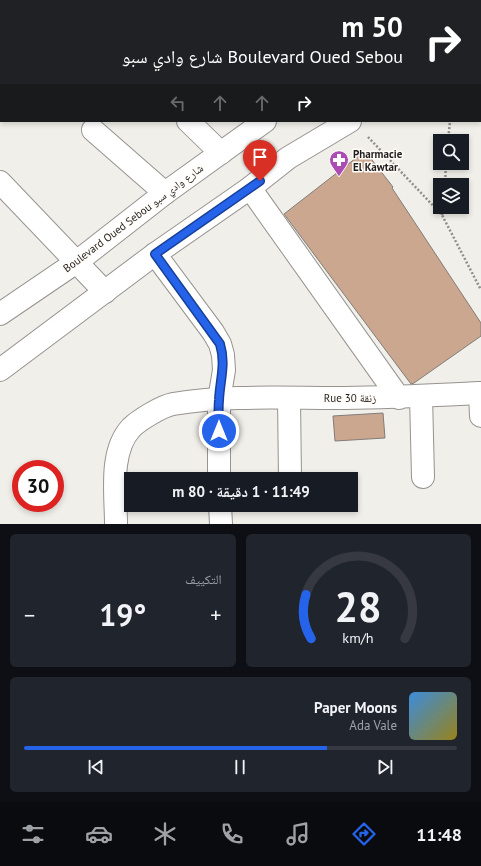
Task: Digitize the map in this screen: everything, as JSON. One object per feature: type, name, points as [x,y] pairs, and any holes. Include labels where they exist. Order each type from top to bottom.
[{"type":"street","points":[[189,122],[221,153]]},
{"type":"street","name":"Boulevard Oued Sebou شارع وادي سبو","points":[[0,314],[78,261],[165,193],[264,122]]},
{"type":"street","points":[[0,370],[155,254],[250,188],[288,158],[356,127]]},
{"type":"street","points":[[93,130],[165,193]]},
{"type":"street","points":[[0,182],[78,261],[105,292]]},
{"type":"street","points":[[250,188],[399,398]]},
{"type":"street","points":[[155,254],[220,344],[224,354],[224,370],[219,400],[219,472]]},
{"type":"street","points":[[480,393],[481,416]]},
{"type":"street","name":"Rue 30 زنقة","points":[[116,524],[118,448],[131,428],[153,412],[171,404],[219,400],[289,398],[399,398],[480,393]]},
{"type":"street","points":[[421,396],[423,477]]},
{"type":"street","points":[[289,398],[290,472]]},
{"type":"street","points":[[220,512],[221,524]]},
{"type":"path","points":[[449,134],[450,122]]},
{"type":"path","points":[[356,127],[442,215],[481,290]]},
{"type":"building","points":[[365,151],[393,187],[392,188],[481,323],[481,336],[411,384],[284,214]]},
{"type":"building","points":[[383,413],[385,438],[335,441],[333,416]]},
{"type":"place","name":"Pharmacie El Kawtar","points":[[339,177]]},
{"type":"route","points":[[219,431],[219,400],[224,370],[224,354],[213,332],[155,254],[260,181]]}]
